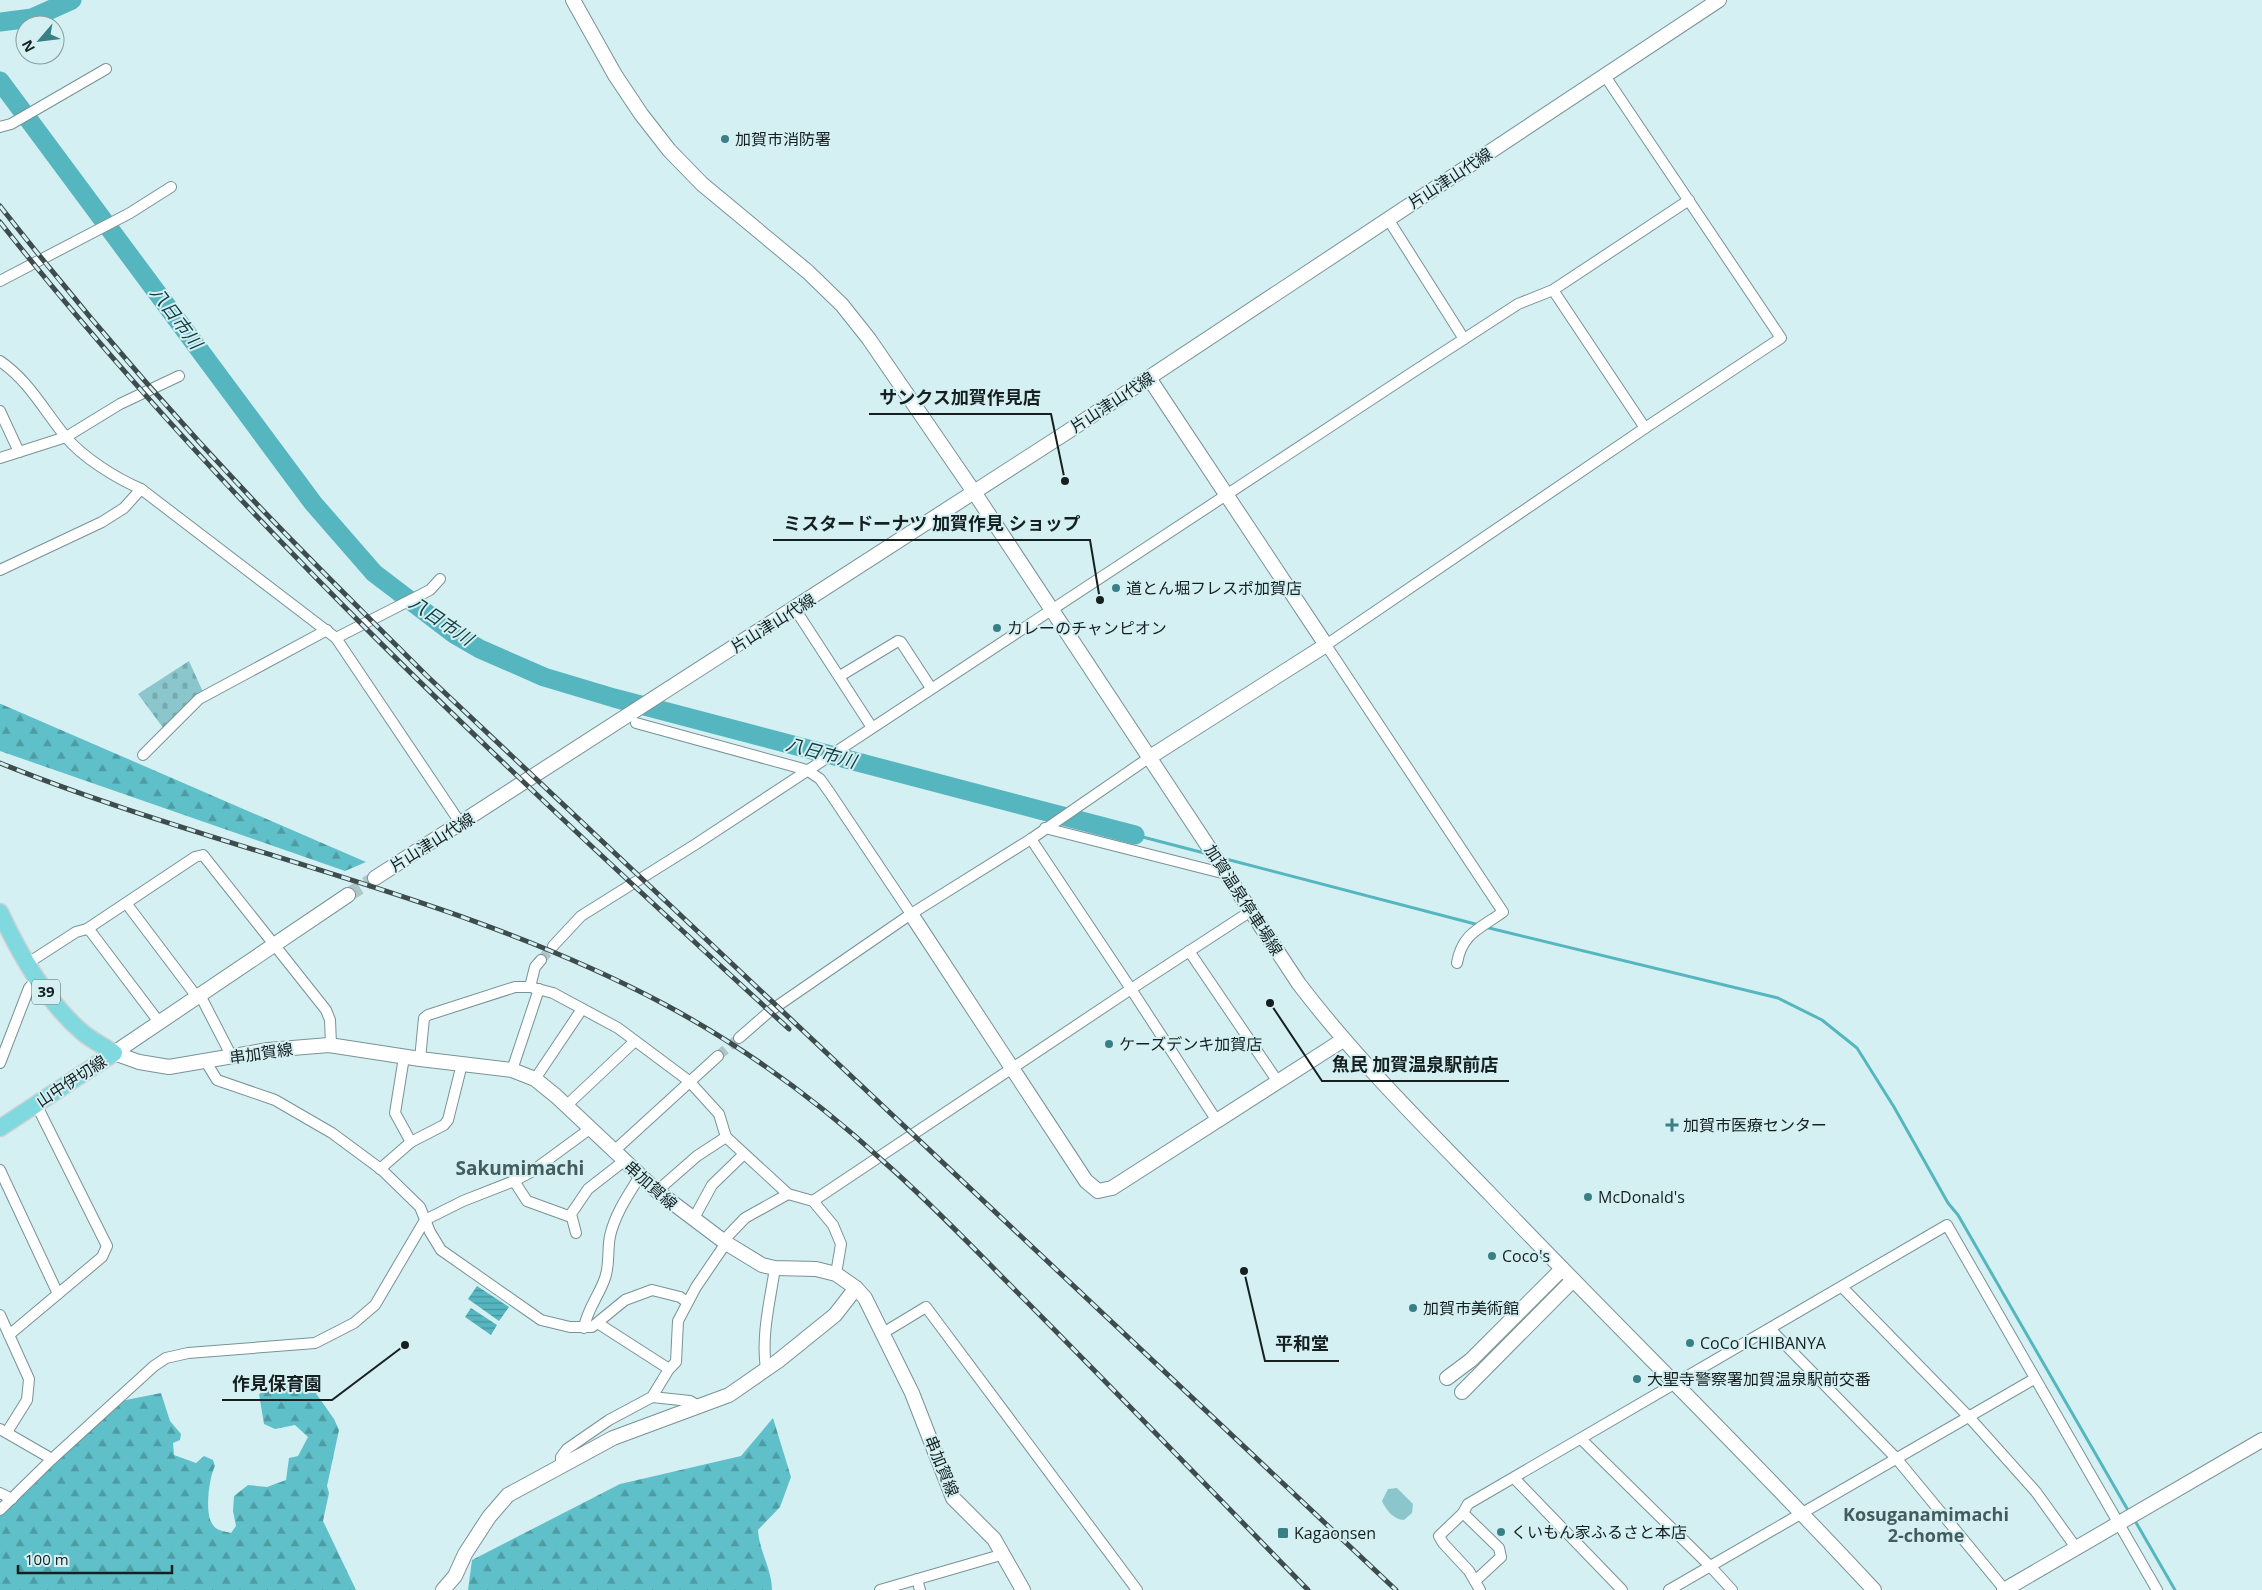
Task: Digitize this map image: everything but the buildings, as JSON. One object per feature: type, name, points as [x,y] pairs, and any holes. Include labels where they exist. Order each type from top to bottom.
[{"type":"main road","name":"加賀温泉停車場線","points":[[573,0],[615,75],[668,150],[702,184],[808,272],[842,305],[869,339],[1052,608],[1299,984],[1342,1040],[1562,1269],[1802,1513],[1874,1590]]},
{"type":"main road","name":"片山津山代線","points":[[375,878],[632,719],[658,694],[795,609],[1149,378],[1719,0]]},
{"type":"main road","points":[[1149,378],[1326,645],[1150,757]]},
{"type":"main road","points":[[114,1053],[273,944],[348,896]]},
{"type":"main road","name":"山中伊切線","points":[[0,912],[37,979],[52,1000],[82,1033],[114,1053],[0,1128]]},
{"type":"main road","points":[[911,914],[1086,1181],[1098,1191],[1112,1188],[1342,1040]]},
{"type":"main road","name":"串加賀線","points":[[114,1053],[139,1062],[169,1067],[268,1050],[331,1045],[404,1057],[512,1070],[535,1079],[567,1105],[657,1192],[725,1242],[762,1265],[775,1268],[816,1269],[836,1274],[856,1288],[864,1298],[883,1333],[920,1412],[954,1498],[985,1528],[1004,1554],[1023,1590]]},
{"type":"main road","points":[[1447,1378],[1470,1360],[1562,1269]]},
{"type":"main road","points":[[1462,1392],[1573,1280]]},
{"type":"main road","points":[[443,1590],[455,1576],[465,1554],[502,1500],[561,1465],[613,1438],[729,1395],[766,1369],[835,1315],[856,1288]]},
{"type":"main road","points":[[2005,1590],[2262,1440]]},
{"type":"street","points":[[0,127],[11,124],[40,105],[106,69]]},
{"type":"street","points":[[1458,963],[1462,945],[1472,934],[1504,912],[1326,645],[1781,338],[1605,76]]},
{"type":"street","points":[[0,281],[130,213],[171,187]]},
{"type":"street","points":[[553,946],[581,916],[1518,304],[1553,290],[1689,200]]},
{"type":"street","points":[[1388,220],[1464,339]]},
{"type":"street","points":[[1553,290],[1645,428]]},
{"type":"street","points":[[0,361],[18,373],[66,437],[118,479],[141,489],[336,638],[461,824]]},
{"type":"street","points":[[0,458],[66,437],[120,404],[179,376]]},
{"type":"street","points":[[0,411],[19,452]]},
{"type":"street","points":[[1,566],[102,522],[124,508],[141,489]]},
{"type":"street","points":[[336,638],[430,590],[440,579]]},
{"type":"street","points":[[795,609],[872,726]]},
{"type":"street","points":[[143,755],[199,698],[327,630]]},
{"type":"street","points":[[840,676],[898,641],[901,642],[931,688]]},
{"type":"street","points":[[632,719],[809,768],[830,793],[911,914]]},
{"type":"street","points":[[739,1038],[770,1011],[911,914],[1031,839],[1150,757]]},
{"type":"street","points":[[1047,827],[1225,871]]},
{"type":"street","points":[[1031,839],[1217,1121]]},
{"type":"street","points":[[28,962],[76,932],[87,929],[195,857],[203,855],[326,1010],[330,1020],[331,1045]]},
{"type":"street","points":[[126,904],[198,996],[232,1057]]},
{"type":"street","points":[[813,1201],[1131,989],[1252,911]]},
{"type":"street","points":[[87,929],[159,1022]]},
{"type":"street","points":[[1189,951],[1278,1082]]},
{"type":"street","points":[[512,1070],[534,988],[535,967],[541,960]]},
{"type":"street","points":[[0,1062],[29,988],[37,979]]},
{"type":"street","points":[[420,1059],[424,1018],[428,1015],[487,994],[515,987],[534,988],[553,993],[618,1028],[689,1081],[719,1114],[726,1137],[788,1194],[813,1201],[834,1225],[842,1244],[836,1274]]},
{"type":"street","points":[[535,1079],[582,1009]]},
{"type":"street","points":[[567,1105],[635,1041]]},
{"type":"street","points":[[614,1151],[718,1056]]},
{"type":"street","points":[[404,1057],[395,1114],[411,1142]]},
{"type":"street","points":[[206,1062],[217,1080],[275,1100],[332,1133],[380,1169],[411,1196],[420,1207],[441,1250],[541,1320],[584,1328],[599,1324],[612,1310],[637,1294],[652,1290],[680,1297],[687,1302]]},
{"type":"street","points":[[380,1169],[411,1142],[444,1125],[448,1120],[462,1064]]},
{"type":"street","points":[[9,1335],[102,1257],[106,1246],[36,1104]]},
{"type":"street","points":[[0,1510],[52,1459],[154,1366],[166,1358],[188,1353],[307,1345],[315,1343],[354,1323],[375,1305],[425,1220],[462,1200],[514,1182],[531,1172],[591,1128]]},
{"type":"street","points":[[657,1192],[697,1156],[726,1137]]},
{"type":"street","points":[[693,1220],[712,1185],[744,1154]]},
{"type":"street","points":[[576,1233],[571,1217],[588,1190],[624,1161]]},
{"type":"street","points":[[0,1170],[58,1294]]},
{"type":"street","points":[[584,1328],[586,1315],[601,1290],[610,1266],[609,1248],[618,1213],[640,1176]]},
{"type":"street","points":[[514,1182],[527,1201],[571,1217]]},
{"type":"street","points":[[561,1465],[561,1457],[567,1449],[609,1420],[652,1397],[669,1369],[676,1362],[678,1321],[687,1302],[725,1242],[745,1218],[788,1194]]},
{"type":"street","points":[[1463,1513],[1499,1548],[1501,1557],[1477,1586],[1439,1536],[1463,1513],[1468,1504],[1947,1226],[2157,1590]]},
{"type":"street","points":[[766,1369],[764,1353],[766,1321],[775,1268]]},
{"type":"street","points":[[1842,1287],[1969,1417],[2036,1492],[2076,1549]]},
{"type":"street","points":[[883,1333],[926,1307],[1137,1590]]},
{"type":"street","points":[[0,1315],[29,1379],[27,1400],[3,1431],[52,1459]]},
{"type":"street","points":[[599,1324],[669,1369]]},
{"type":"street","points":[[1770,1329],[1896,1458],[2005,1590]]},
{"type":"street","points":[[1669,1590],[2034,1378]]},
{"type":"street","points":[[652,1397],[690,1401],[700,1407]]},
{"type":"street","points":[[1581,1439],[1732,1590]]},
{"type":"street","points":[[1514,1478],[1622,1590]]},
{"type":"street","points":[[0,1492],[12,1499]]},
{"type":"street","points":[[880,1590],[1004,1554]]},
{"type":"street","points":[[917,1579],[920,1590]]},
{"type":"green space","points":[[189,661],[203,692],[164,729],[138,694]]},
{"type":"green space","points":[[0,704],[366,862],[345,871],[0,751]]},
{"type":"green space","points":[[308,1382],[334,1419],[339,1430],[327,1486],[329,1493],[323,1521],[356,1590],[0,1590],[0,1515],[121,1401],[161,1393],[170,1421],[181,1434],[180,1440],[173,1443],[174,1455],[196,1463],[204,1456],[213,1460],[215,1466],[208,1496],[210,1520],[217,1528],[231,1533],[236,1526],[233,1511],[234,1496],[248,1485],[267,1487],[286,1480],[289,1458],[298,1456],[308,1437],[295,1425],[275,1429],[264,1424],[259,1394],[272,1388]]},
{"type":"green space","points":[[773,1418],[791,1477],[780,1507],[758,1530],[772,1590],[468,1590],[472,1560],[620,1484],[741,1456]]},
{"type":"green space","points":[[1397,1488],[1413,1504],[1412,1513],[1404,1520],[1400,1520],[1391,1514],[1382,1501],[1388,1489]]},
{"type":"shaded area","points":[[477,1286],[509,1307],[499,1321],[468,1299]]},
{"type":"shaded area","points":[[471,1308],[497,1325],[491,1335],[465,1317]]},
{"type":"waterway","points":[[0,22],[32,18],[72,0]]},
{"type":"waterway","name":"八日市川","points":[[0,81],[313,503],[374,573],[454,634],[480,649],[544,677],[614,698],[1135,835]]},
{"type":"waterway","points":[[1135,835],[1208,854]]},
{"type":"waterway","points":[[1222,858],[1479,925]]},
{"type":"waterway","points":[[1485,927],[1778,998],[1822,1020],[1857,1048],[1894,1107],[1948,1203],[1958,1215],[2129,1512]]},
{"type":"waterway","points":[[2134,1519],[2175,1590]]},
{"type":"tunnel","points":[[348,895],[375,878]]},
{"type":"tunnel","points":[[541,960],[553,946]]},
{"type":"tunnel","points":[[718,1056],[739,1038]]},
{"type":"railway","points":[[0,206],[92,319],[188,430],[275,523],[427,676],[1396,1590]]},
{"type":"railway","points":[[0,222],[90,331],[183,437],[279,540],[479,740],[789,1029]]},
{"type":"railway","points":[[0,763],[166,822],[420,902],[503,932],[584,965],[664,1004],[722,1038],[806,1096],[902,1178],[1096,1372],[1308,1590]]},
{"type":"place","name":"加賀市消防署","points":[[725,139]]},
{"type":"place","name":"サンクス加賀作見店","points":[[1065,481]]},
{"type":"place","name":"道とん堀フレスポ加賀店","points":[[1116,588]]},
{"type":"place","name":"ミスタードーナツ 加賀作見 ショップ","points":[[1100,600]]},
{"type":"place","name":"カレーのチャンピオン","points":[[997,628]]},
{"type":"place","name":"魚民 加賀温泉駅前店","points":[[1270,1003]]},
{"type":"place","name":"ケーズデンキ加賀店","points":[[1109,1044]]},
{"type":"place","name":"加賀市医療センター","points":[[1672,1125]]},
{"type":"place","name":"McDonald's","points":[[1588,1197]]},
{"type":"place","name":"Coco's","points":[[1492,1256]]},
{"type":"place","name":"平和堂","points":[[1244,1271]]},
{"type":"place","name":"加賀市美術館","points":[[1413,1308]]},
{"type":"place","name":"CoCo ICHIBANYA","points":[[1690,1343]]},
{"type":"place","name":"作見保育園","points":[[405,1345]]},
{"type":"place","name":"大聖寺警察署加賀温泉駅前交番","points":[[1637,1379]]},
{"type":"place","name":"くいもん家ふるさと本店","points":[[1501,1532]]},
{"type":"place","name":"Kagaonsen","points":[[1283,1533]]},
{"type":"district","name":"Sakumimachi","points":[[520,1168]]},
{"type":"district","name":"Kosuganamimachi 2-chome","points":[[1926,1525]]}]
